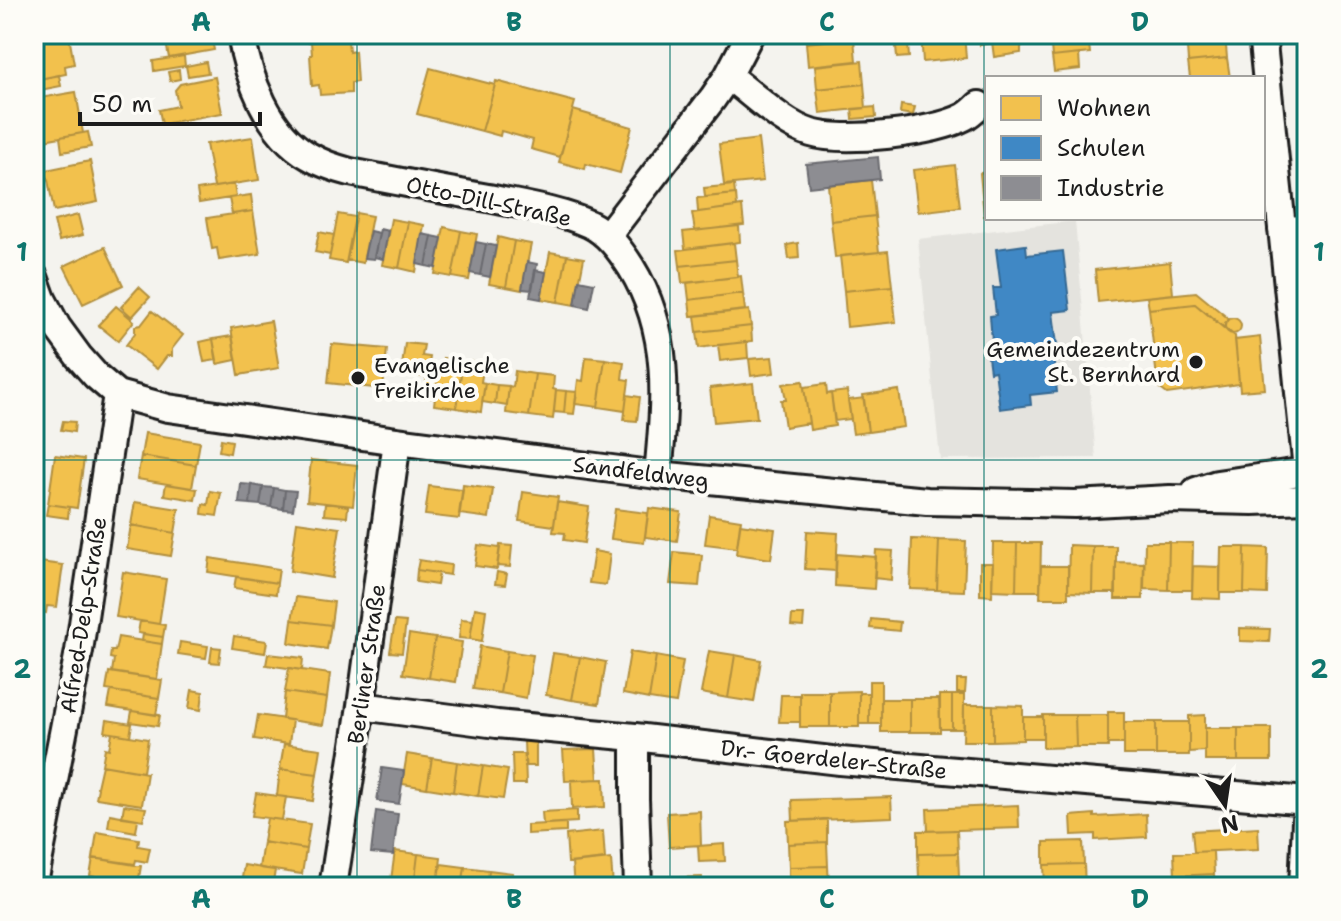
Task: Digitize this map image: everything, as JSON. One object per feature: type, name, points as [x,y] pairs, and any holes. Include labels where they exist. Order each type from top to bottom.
[{"type":"street","name":"Otto-Dill-Straße","points":[[241,34],[248,67],[260,100],[292,144],[306,155],[350,172],[529,206],[590,225],[607,236],[642,284],[657,325],[662,352],[664,405],[658,475]]},
{"type":"street","points":[[607,236],[728,76],[750,34]]},
{"type":"street","points":[[1262,34],[1294,230],[1307,470]]},
{"type":"street","points":[[728,76],[792,124],[810,133],[829,137],[890,134],[929,128],[964,117],[979,105]]},
{"type":"street","points":[[34,277],[42,299],[64,337],[87,366],[117,394]]},
{"type":"street","name":"Sandfeldweg","points":[[117,394],[168,408],[397,441],[658,475],[927,501],[1075,504],[1170,499],[1307,499]]},
{"type":"street","name":"Alfred-Delp-Straße","points":[[34,883],[79,651],[117,394]]},
{"type":"street","name":"Berliner Straße","points":[[333,887],[397,441]]},
{"type":"street","name":"Sandfeldweg","points":[[1170,499],[1217,484],[1307,470]]},
{"type":"street","name":"Dr.- Goerdeler-Straße","points":[[361,706],[840,761],[1307,800]]},
{"type":"street","points":[[635,737],[638,887]]},
{"type":"street","points":[[1303,887],[1307,800]]},
{"type":"shaded area","points":[[1075,221],[1096,458],[940,459],[918,239]]},
{"type":"building: Wohnen","points":[[50,34],[69,36],[74,64],[65,66],[66,74],[34,80],[34,37]]},
{"type":"building: Wohnen","points":[[211,34],[214,50],[169,58],[165,37]]},
{"type":"building: Wohnen","points":[[306,34],[349,34],[350,39],[307,42]]},
{"type":"building: Wohnen","points":[[805,34],[854,34],[854,38],[806,43]]},
{"type":"building: Wohnen","points":[[921,34],[964,34],[966,58],[923,62]]},
{"type":"building: Wohnen","points":[[979,34],[991,34],[992,43],[980,45]]},
{"type":"building: Wohnen","points":[[991,34],[1034,34],[1035,45],[1021,46],[1021,53],[994,57]]},
{"type":"building: Wohnen","points":[[1050,34],[1088,34],[1090,53],[1052,57]]},
{"type":"building: Wohnen","points":[[1186,34],[1225,34],[1227,58],[1188,62]]},
{"type":"building: Wohnen","points":[[854,38],[856,61],[808,66],[806,43]]},
{"type":"building: Wohnen","points":[[348,39],[349,52],[355,51],[357,82],[351,83],[351,93],[320,95],[319,85],[312,86],[311,42]]},
{"type":"building: Wohnen","points":[[908,44],[909,57],[897,58],[896,46]]},
{"type":"building: Wohnen","points":[[1079,54],[1080,69],[1054,72],[1052,57]]},
{"type":"building: Wohnen","points":[[184,56],[185,66],[154,71],[153,61]]},
{"type":"building: Wohnen","points":[[1227,58],[1230,76],[1190,76],[1188,62]]},
{"type":"building: Wohnen","points":[[862,61],[864,84],[817,89],[815,66]]},
{"type":"building: Wohnen","points":[[206,62],[208,73],[188,76],[186,66]]},
{"type":"building: Wohnen","points":[[430,68],[495,85],[482,131],[417,114]]},
{"type":"building: Wohnen","points":[[179,70],[180,79],[170,81],[168,72]]},
{"type":"building: Wohnen","points":[[59,75],[61,86],[35,91],[34,80]]},
{"type":"building: Wohnen","points":[[215,77],[222,113],[162,124],[159,110],[178,106],[175,90],[180,84]]},
{"type":"building: Wohnen","points":[[496,81],[575,102],[560,157],[531,149],[533,140],[501,131],[500,136],[482,131]]},
{"type":"building: Wohnen","points":[[864,84],[866,108],[820,113],[817,89]]},
{"type":"building: Wohnen","points":[[76,92],[83,133],[38,141],[34,99]]},
{"type":"building: Wohnen","points":[[901,105],[915,107],[913,115],[900,113]]},
{"type":"building: Wohnen","points":[[875,107],[876,117],[853,119],[852,109]]},
{"type":"building: Wohnen","points":[[573,110],[632,127],[620,173],[586,164],[585,169],[559,162]]},
{"type":"building: Wohnen","points":[[88,132],[91,147],[62,152],[60,137]]},
{"type":"building: Wohnen","points":[[253,137],[259,180],[214,187],[206,144]]},
{"type":"building: Wohnen","points":[[758,139],[763,181],[724,185],[719,144]]},
{"type":"building: Wohnen","points":[[90,161],[98,202],[54,211],[46,170]]},
{"type":"building: Wohnen","points":[[955,165],[960,207],[918,212],[913,170]]},
{"type":"building: Wohnen","points":[[985,172],[984,216],[980,173]]},
{"type":"building: Wohnen","points":[[871,180],[875,216],[831,221],[828,185]]},
{"type":"building: Wohnen","points":[[234,184],[236,197],[199,203],[197,190]]},
{"type":"building: Wohnen","points":[[734,185],[735,194],[705,197],[704,188]]},
{"type":"building: Wohnen","points":[[736,194],[737,207],[698,212],[697,198]]},
{"type":"building: Wohnen","points":[[251,195],[253,211],[232,214],[229,198]]},
{"type":"building: Wohnen","points":[[742,206],[744,225],[695,231],[692,213]]},
{"type":"building: Wohnen","points":[[253,211],[260,254],[219,260],[217,248],[212,249],[207,218]]},
{"type":"building: Wohnen","points":[[356,213],[372,216],[363,263],[347,260]]},
{"type":"building: Wohnen","points":[[338,214],[355,217],[346,263],[329,260]]},
{"type":"building: Wohnen","points":[[78,215],[83,235],[59,241],[54,221]]},
{"type":"building: Wohnen","points":[[875,216],[879,252],[835,257],[831,221]]},
{"type":"building: Wohnen","points":[[391,219],[408,222],[399,268],[382,265]]},
{"type":"building: Wohnen","points":[[408,222],[424,225],[416,272],[399,268]]},
{"type":"building: Wohnen","points":[[739,226],[740,242],[685,249],[683,232]]},
{"type":"building: Wohnen","points":[[444,227],[461,231],[452,277],[435,274]]},
{"type":"building: Wohnen","points":[[461,231],[477,234],[469,280],[452,277]]},
{"type":"building: Wohnen","points":[[319,232],[334,235],[330,255],[315,252]]},
{"type":"building: Wohnen","points":[[498,237],[514,241],[506,287],[489,284]]},
{"type":"building: Wohnen","points":[[514,241],[531,244],[522,290],[506,287]]},
{"type":"building: Wohnen","points":[[734,243],[736,260],[680,266],[678,250]]},
{"type":"building: Wohnen","points":[[798,243],[799,258],[789,259],[787,245]]},
{"type":"building: Wohnen","points":[[105,247],[123,285],[83,304],[64,266]]},
{"type":"building: Wohnen","points":[[888,251],[892,286],[844,291],[840,256]]},
{"type":"building: Wohnen","points":[[550,252],[567,255],[558,302],[541,299]]},
{"type":"building: Wohnen","points":[[567,255],[584,258],[575,305],[558,302]]},
{"type":"building: Wohnen","points":[[736,260],[738,277],[682,283],[680,266]]},
{"type":"building: Wohnen","points":[[1170,262],[1173,294],[1098,302],[1095,270]]},
{"type":"building: Wohnen","points":[[741,276],[743,293],[689,300],[687,283]]},
{"type":"building: Wohnen","points":[[892,286],[896,322],[847,327],[844,291]]},
{"type":"building: Wohnen","points":[[139,287],[150,297],[132,317],[121,307]]},
{"type":"building: Wohnen","points":[[1196,292],[1229,319],[1225,329],[1195,304],[1149,309],[1147,297]]},
{"type":"building: Wohnen","points":[[743,293],[745,310],[691,316],[689,300]]},
{"type":"building: Wohnen","name":"Gemeindezentrum St. Bernhard","points":[[1195,304],[1235,336],[1239,384],[1167,394],[1158,387],[1149,309]]},
{"type":"building: Wohnen","points":[[116,306],[134,321],[118,341],[98,325]]},
{"type":"building: Wohnen","points":[[749,310],[751,326],[697,332],[695,316]]},
{"type":"building: Wohnen","points":[[152,311],[183,335],[172,349],[172,356],[167,356],[157,369],[126,345],[135,333],[135,326],[141,325]]},
{"type":"building: Wohnen","points":[[1233,318],[1241,326],[1233,334],[1225,326]]},
{"type":"building: Wohnen","points":[[271,321],[279,368],[239,375],[231,328]]},
{"type":"building: Wohnen","points":[[751,326],[752,341],[699,348],[697,332]]},
{"type":"building: Wohnen","points":[[232,336],[236,360],[217,364],[213,339]]},
{"type":"building: Wohnen","points":[[1260,337],[1265,389],[1240,391],[1235,340]]},
{"type":"building: Wohnen","points":[[213,339],[217,360],[204,362],[200,342]]},
{"type":"building: Wohnen","points":[[747,342],[748,358],[720,361],[718,345]]},
{"type":"building: Wohnen","points":[[405,343],[424,345],[422,356],[430,357],[427,377],[401,374]]},
{"type":"building: Wohnen","points":[[332,344],[387,349],[383,389],[328,383]]},
{"type":"building: Wohnen","points":[[586,357],[605,359],[598,407],[575,404],[578,380],[583,381]]},
{"type":"building: Wohnen","points":[[772,357],[774,373],[751,376],[749,359]]},
{"type":"building: Wohnen","points":[[443,358],[463,361],[456,408],[434,405],[439,366],[442,366]]},
{"type":"building: Wohnen","points":[[605,359],[624,362],[622,379],[629,380],[625,411],[598,407]]},
{"type":"building: Wohnen","points":[[463,361],[484,363],[481,412],[456,408]]},
{"type":"building: Wohnen","points":[[429,364],[439,366],[435,398],[424,397]]},
{"type":"building: Wohnen","points":[[515,371],[535,374],[529,416],[506,413],[509,386],[513,387]]},
{"type":"building: Wohnen","points":[[535,374],[554,376],[553,419],[529,416]]},
{"type":"building: Wohnen","points":[[803,381],[809,423],[785,427],[781,400],[786,400],[783,384]]},
{"type":"building: Wohnen","points":[[485,383],[497,385],[495,404],[482,402]]},
{"type":"building: Wohnen","points":[[753,383],[757,418],[714,422],[710,388]]},
{"type":"building: Wohnen","points":[[826,384],[827,394],[831,393],[835,426],[810,430],[804,387]]},
{"type":"building: Wohnen","points":[[497,385],[509,386],[507,406],[495,404]]},
{"type":"building: Wohnen","points":[[556,390],[566,391],[564,413],[554,412]]},
{"type":"building: Wohnen","points":[[899,390],[904,427],[868,432],[863,395]]},
{"type":"building: Wohnen","points":[[566,391],[577,392],[574,414],[564,413]]},
{"type":"building: Wohnen","points":[[847,391],[851,419],[835,421],[831,393]]},
{"type":"building: Wohnen","points":[[627,395],[640,397],[637,421],[624,420]]},
{"type":"building: Wohnen","points":[[864,398],[868,432],[853,434],[848,400]]},
{"type":"building: Wohnen","points":[[63,421],[75,422],[74,432],[61,430]]},
{"type":"building: Wohnen","points":[[145,433],[200,442],[196,465],[141,456]]},
{"type":"building: Wohnen","points":[[221,439],[232,441],[230,453],[219,451]]},
{"type":"building: Wohnen","points":[[55,455],[84,459],[77,508],[48,504]]},
{"type":"building: Wohnen","points":[[141,456],[196,465],[192,488],[137,479]]},
{"type":"building: Wohnen","points":[[311,460],[357,465],[353,506],[307,501]]},
{"type":"building: Wohnen","points":[[166,484],[197,489],[195,500],[164,495]]},
{"type":"building: Wohnen","points":[[463,485],[493,489],[489,518],[459,514]]},
{"type":"building: Wohnen","points":[[429,486],[463,490],[459,519],[425,515]]},
{"type":"building: Wohnen","points":[[210,491],[221,493],[217,516],[202,514],[203,504],[208,505]]},
{"type":"building: Wohnen","points":[[523,492],[558,497],[554,526],[519,521]]},
{"type":"building: Wohnen","points":[[135,502],[179,509],[175,533],[131,525]]},
{"type":"building: Wohnen","points":[[557,502],[589,507],[584,543],[564,540],[565,533],[553,532]]},
{"type":"building: Wohnen","points":[[325,503],[348,506],[347,517],[324,515]]},
{"type":"building: Wohnen","points":[[48,504],[69,507],[68,518],[46,515]]},
{"type":"building: Wohnen","points":[[649,508],[681,512],[677,541],[645,537]]},
{"type":"building: Wohnen","points":[[615,509],[648,513],[644,543],[611,539]]},
{"type":"building: Wohnen","points":[[709,515],[741,520],[737,548],[705,544]]},
{"type":"building: Wohnen","points":[[297,522],[340,528],[332,578],[290,571]]},
{"type":"building: Wohnen","points":[[740,524],[775,529],[771,559],[736,554]]},
{"type":"building: Wohnen","points":[[131,525],[175,533],[171,556],[127,549]]},
{"type":"building: Wohnen","points":[[807,531],[838,533],[836,571],[805,569]]},
{"type":"building: Wohnen","points":[[912,539],[939,540],[937,590],[910,589]]},
{"type":"building: Wohnen","points":[[939,540],[966,541],[964,591],[937,590]]},
{"type":"building: Wohnen","points":[[1145,542],[1169,542],[1168,590],[1144,589]]},
{"type":"building: Wohnen","points":[[1169,542],[1193,543],[1192,590],[1168,590]]},
{"type":"building: Wohnen","points":[[993,543],[1017,543],[1016,591],[992,590]]},
{"type":"building: Wohnen","points":[[1017,543],[1041,543],[1040,591],[1016,591]]},
{"type":"building: Wohnen","points":[[478,545],[500,548],[497,569],[475,566]]},
{"type":"building: Wohnen","points":[[500,545],[512,546],[510,567],[497,566]]},
{"type":"building: Wohnen","points":[[1069,545],[1093,546],[1092,593],[1068,592]]},
{"type":"building: Wohnen","points":[[1093,546],[1116,546],[1116,593],[1092,593]]},
{"type":"building: Wohnen","points":[[1221,547],[1245,547],[1244,593],[1220,593]]},
{"type":"building: Wohnen","points":[[1245,547],[1268,548],[1267,594],[1244,593]]},
{"type":"building: Wohnen","points":[[876,550],[893,551],[891,580],[874,578]]},
{"type":"building: Wohnen","points":[[594,551],[610,554],[606,585],[589,583]]},
{"type":"building: Wohnen","points":[[674,552],[702,555],[699,586],[670,584]]},
{"type":"building: Wohnen","points":[[836,554],[876,557],[874,589],[835,586]]},
{"type":"building: Wohnen","points":[[210,558],[279,569],[277,583],[208,572]]},
{"type":"building: Wohnen","points":[[419,560],[451,565],[450,575],[417,570]]},
{"type":"building: Wohnen","points":[[34,561],[40,562],[34,603]]},
{"type":"building: Wohnen","points":[[40,562],[63,565],[57,607],[47,606],[46,613],[34,611]]},
{"type":"building: Wohnen","points":[[1116,562],[1144,563],[1143,599],[1115,599]]},
{"type":"building: Wohnen","points":[[980,563],[993,563],[992,596],[980,595]]},
{"type":"building: Wohnen","points":[[1041,566],[1068,566],[1068,598],[1040,598]]},
{"type":"building: Wohnen","points":[[1193,566],[1220,567],[1220,599],[1192,598]]},
{"type":"building: Wohnen","points":[[417,570],[439,573],[437,585],[416,582]]},
{"type":"building: Wohnen","points":[[123,572],[166,579],[159,624],[116,617]]},
{"type":"building: Wohnen","points":[[497,572],[507,574],[505,585],[495,584]]},
{"type":"building: Wohnen","points":[[236,577],[277,583],[276,594],[234,588]]},
{"type":"building: Wohnen","points":[[296,597],[334,602],[331,625],[292,620]]},
{"type":"building: Wohnen","points":[[475,608],[486,610],[482,641],[470,639]]},
{"type":"building: Wohnen","points":[[792,615],[804,615],[803,627],[791,626]]},
{"type":"building: Wohnen","points":[[461,619],[473,620],[470,639],[459,638]]},
{"type":"building: Wohnen","points":[[871,619],[900,622],[899,631],[870,628]]},
{"type":"building: Wohnen","points":[[292,620],[331,625],[327,649],[289,643]]},
{"type":"building: Wohnen","points":[[140,621],[165,625],[163,637],[138,633]]},
{"type":"building: Wohnen","points":[[395,621],[406,622],[402,653],[390,652]]},
{"type":"building: Wohnen","points":[[1240,628],[1270,629],[1269,642],[1240,641]]},
{"type":"building: Wohnen","points":[[143,634],[163,637],[162,644],[142,641]]},
{"type":"building: Wohnen","points":[[409,634],[435,638],[429,678],[403,674]]},
{"type":"building: Wohnen","points":[[234,636],[267,641],[265,653],[232,648]]},
{"type":"building: Wohnen","points":[[118,637],[162,644],[157,679],[112,672],[114,659],[110,658],[111,651],[115,651]]},
{"type":"building: Wohnen","points":[[435,638],[462,642],[456,682],[429,678]]},
{"type":"building: Wohnen","points":[[180,642],[208,646],[206,658],[178,654]]},
{"type":"building: Wohnen","points":[[480,646],[507,651],[500,693],[473,689]]},
{"type":"building: Wohnen","points":[[212,647],[221,648],[219,663],[210,662]]},
{"type":"building: Wohnen","points":[[507,651],[533,655],[526,698],[500,693]]},
{"type":"building: Wohnen","points":[[709,651],[735,655],[728,698],[701,693]]},
{"type":"building: Wohnen","points":[[630,652],[656,656],[649,699],[623,694]]},
{"type":"building: Wohnen","points":[[553,653],[580,657],[572,700],[546,695]]},
{"type":"building: Wohnen","points":[[268,654],[303,658],[302,670],[266,665]]},
{"type":"building: Wohnen","points":[[735,655],[761,660],[754,702],[728,698]]},
{"type":"building: Wohnen","points":[[656,656],[683,661],[676,703],[649,699]]},
{"type":"building: Wohnen","points":[[580,657],[606,662],[599,704],[572,700]]},
{"type":"building: Wohnen","points":[[289,668],[330,674],[327,698],[285,692]]},
{"type":"building: Wohnen","points":[[109,672],[162,680],[159,698],[106,690]]},
{"type":"building: Wohnen","points":[[957,680],[966,680],[965,693],[957,693]]},
{"type":"building: Wohnen","points":[[869,681],[881,681],[881,724],[869,724]]},
{"type":"building: Wohnen","points":[[192,690],[203,692],[201,710],[189,708]]},
{"type":"building: Wohnen","points":[[111,691],[159,698],[156,715],[108,707]]},
{"type":"building: Wohnen","points":[[859,691],[859,727],[830,727],[830,692]]},
{"type":"building: Wohnen","points":[[285,692],[327,698],[323,725],[282,719]]},
{"type":"building: Wohnen","points":[[800,692],[830,692],[830,727],[800,727]]},
{"type":"building: Wohnen","points":[[859,693],[869,693],[869,724],[859,724]]},
{"type":"building: Wohnen","points":[[781,695],[800,695],[800,722],[779,722]]},
{"type":"building: Wohnen","points":[[939,695],[952,695],[952,729],[940,729]]},
{"type":"building: Wohnen","points":[[952,695],[964,695],[964,729],[952,729]]},
{"type":"building: Wohnen","points":[[881,699],[910,699],[910,732],[881,732]]},
{"type":"building: Wohnen","points":[[910,699],[940,699],[940,732],[910,732]]},
{"type":"building: Wohnen","points":[[964,705],[993,705],[993,741],[963,741]]},
{"type":"building: Wohnen","points":[[993,705],[1023,706],[1023,740],[993,741]]},
{"type":"building: Wohnen","points":[[132,711],[160,715],[158,726],[130,722]]},
{"type":"building: Wohnen","points":[[1108,712],[1124,712],[1124,744],[1108,744]]},
{"type":"building: Wohnen","points":[[258,715],[292,720],[289,744],[254,739]]},
{"type":"building: Wohnen","points":[[1043,715],[1075,715],[1076,747],[1043,748]]},
{"type":"building: Wohnen","points":[[1075,715],[1108,715],[1108,747],[1076,747]]},
{"type":"building: Wohnen","points":[[1205,715],[1205,751],[1189,752],[1189,716]]},
{"type":"building: Wohnen","points":[[1023,717],[1043,717],[1043,738],[1023,738]]},
{"type":"building: Wohnen","points":[[107,720],[132,724],[130,736],[105,732]]},
{"type":"building: Wohnen","points":[[1124,722],[1156,722],[1156,755],[1124,755]]},
{"type":"building: Wohnen","points":[[1156,722],[1189,722],[1189,755],[1156,755]]},
{"type":"building: Wohnen","points":[[1205,728],[1238,728],[1238,761],[1205,761]]},
{"type":"building: Wohnen","points":[[1238,728],[1271,728],[1271,761],[1238,761]]},
{"type":"building: Wohnen","points":[[112,733],[148,739],[143,772],[102,765]]},
{"type":"building: Wohnen","points":[[524,741],[536,741],[536,766],[525,766]]},
{"type":"building: Wohnen","points":[[284,744],[321,749],[317,774],[280,769]]},
{"type":"building: Wohnen","points":[[596,749],[598,779],[565,781],[563,750]]},
{"type":"building: Wohnen","points":[[407,754],[432,758],[427,788],[402,784]]},
{"type":"building: Wohnen","points":[[512,754],[525,754],[526,784],[513,784]]},
{"type":"building: Wohnen","points":[[432,758],[457,762],[453,792],[427,788]]},
{"type":"building: Wohnen","points":[[457,762],[483,766],[478,796],[453,792]]},
{"type":"building: Wohnen","points":[[102,765],[147,773],[142,805],[96,798]]},
{"type":"building: Wohnen","points":[[483,766],[508,770],[503,799],[478,796]]},
{"type":"building: Wohnen","points":[[280,769],[317,774],[313,801],[277,796]]},
{"type":"building: Wohnen","points":[[604,779],[605,807],[572,809],[571,780]]},
{"type":"building: Wohnen","points":[[256,793],[286,797],[282,820],[252,816]]},
{"type":"building: Wohnen","points":[[891,797],[892,817],[793,821],[792,800]]},
{"type":"building: Wohnen","points":[[124,805],[146,808],[143,820],[122,817]]},
{"type":"building: Wohnen","points":[[1018,805],[1019,828],[928,831],[927,809]]},
{"type":"building: Wohnen","points":[[577,810],[577,822],[543,824],[542,812]]},
{"type":"building: Wohnen","points":[[700,811],[701,845],[669,847],[667,813]]},
{"type":"building: Wohnen","points":[[110,814],[138,819],[136,832],[108,827]]},
{"type":"building: Wohnen","points":[[1094,814],[1094,817],[1146,814],[1147,837],[1095,840],[1095,834],[1072,835],[1071,816]]},
{"type":"building: Wohnen","points":[[267,818],[310,824],[306,849],[263,842]]},
{"type":"building: Wohnen","points":[[827,819],[827,842],[788,844],[787,821]]},
{"type":"building: Wohnen","points":[[566,823],[566,832],[527,834],[527,825]]},
{"type":"building: Wohnen","points":[[1258,827],[1259,849],[1194,852],[1192,831]]},
{"type":"building: Wohnen","points":[[957,830],[958,853],[918,854],[918,831]]},
{"type":"building: Wohnen","points":[[603,831],[605,859],[568,863],[566,835]]},
{"type":"building: Wohnen","points":[[97,832],[139,839],[138,846],[150,848],[147,862],[136,860],[135,864],[93,858]]},
{"type":"building: Wohnen","points":[[1083,841],[1084,864],[1044,865],[1044,842]]},
{"type":"building: Wohnen","points":[[263,842],[306,849],[302,874],[259,868]]},
{"type":"building: Wohnen","points":[[827,842],[828,866],[789,867],[788,844]]},
{"type":"building: Wohnen","points":[[724,844],[725,861],[699,862],[698,846]]},
{"type":"building: Wohnen","points":[[395,851],[418,854],[414,887],[390,887]]},
{"type":"building: Wohnen","points":[[1213,851],[1214,874],[1175,876],[1174,853]]},
{"type":"building: Wohnen","points":[[958,853],[959,876],[919,878],[918,854]]},
{"type":"building: Wohnen","points":[[418,854],[441,857],[438,887],[414,887]]},
{"type":"building: Wohnen","points":[[93,858],[141,866],[138,884],[90,876]]},
{"type":"building: Wohnen","points":[[611,859],[613,887],[574,887],[572,863]]},
{"type":"building: Wohnen","points":[[441,864],[465,867],[462,887],[438,887]]},
{"type":"building: Wohnen","points":[[1084,864],[1085,887],[1045,887],[1044,865]]},
{"type":"building: Wohnen","points":[[244,865],[275,870],[273,883],[242,878]]},
{"type":"building: Wohnen","points":[[828,866],[829,887],[789,887],[789,867]]},
{"type":"building: Wohnen","points":[[465,867],[489,870],[487,887],[462,887]]},
{"type":"building: Wohnen","points":[[489,870],[513,873],[511,887],[487,887]]},
{"type":"building: Wohnen","points":[[1214,874],[1215,887],[1176,887],[1175,876]]},
{"type":"building: Wohnen","points":[[90,876],[138,884],[138,887],[88,887]]},
{"type":"building: Wohnen","points":[[959,876],[959,887],[920,887],[919,878]]},
{"type":"building: Wohnen","points":[[702,877],[703,887],[672,887],[671,878]]},
{"type":"building: Wohnen","points":[[249,879],[273,883],[273,887],[248,887]]},
{"type":"building: Schulen","points":[[1026,245],[1027,255],[1063,251],[1070,310],[1053,312],[1058,353],[1053,354],[1057,392],[1030,395],[1031,405],[1000,409],[995,371],[990,372],[986,342],[992,341],[990,316],[996,315],[993,288],[1001,288],[996,249]]},
{"type":"building: Industrie","points":[[878,157],[880,179],[809,187],[806,164]]},
{"type":"building: Industrie","points":[[380,229],[388,231],[383,259],[374,257]]},
{"type":"building: Industrie","points":[[370,231],[379,233],[374,259],[364,258]]},
{"type":"building: Industrie","points":[[422,234],[432,236],[426,266],[417,264]]},
{"type":"building: Industrie","points":[[432,236],[442,238],[436,268],[426,266]]},
{"type":"building: Industrie","points":[[476,242],[486,244],[480,275],[470,273]]},
{"type":"building: Industrie","points":[[486,244],[496,246],[490,277],[480,275]]},
{"type":"building: Industrie","points":[[527,262],[537,264],[532,290],[522,289]]},
{"type":"building: Industrie","points":[[535,270],[546,272],[541,299],[530,297]]},
{"type":"building: Industrie","points":[[579,280],[594,283],[589,308],[575,305]]},
{"type":"building: Industrie","points":[[241,484],[252,485],[250,504],[239,503]]},
{"type":"building: Industrie","points":[[252,485],[263,487],[260,505],[250,504]]},
{"type":"building: Industrie","points":[[263,487],[274,488],[271,507],[260,505]]},
{"type":"building: Industrie","points":[[274,488],[285,490],[283,509],[271,507]]},
{"type":"building: Industrie","points":[[285,490],[296,491],[293,510],[283,509]]},
{"type":"building: Industrie","points":[[382,768],[404,771],[399,804],[377,801]]},
{"type":"building: Industrie","points":[[376,811],[398,814],[393,855],[371,853]]},
{"type":"place","name":"Gemeindezentrum St. Bernhard","points":[[1196,362]]},
{"type":"place","name":"Evangelische Freikirche","points":[[358,378]]}]
